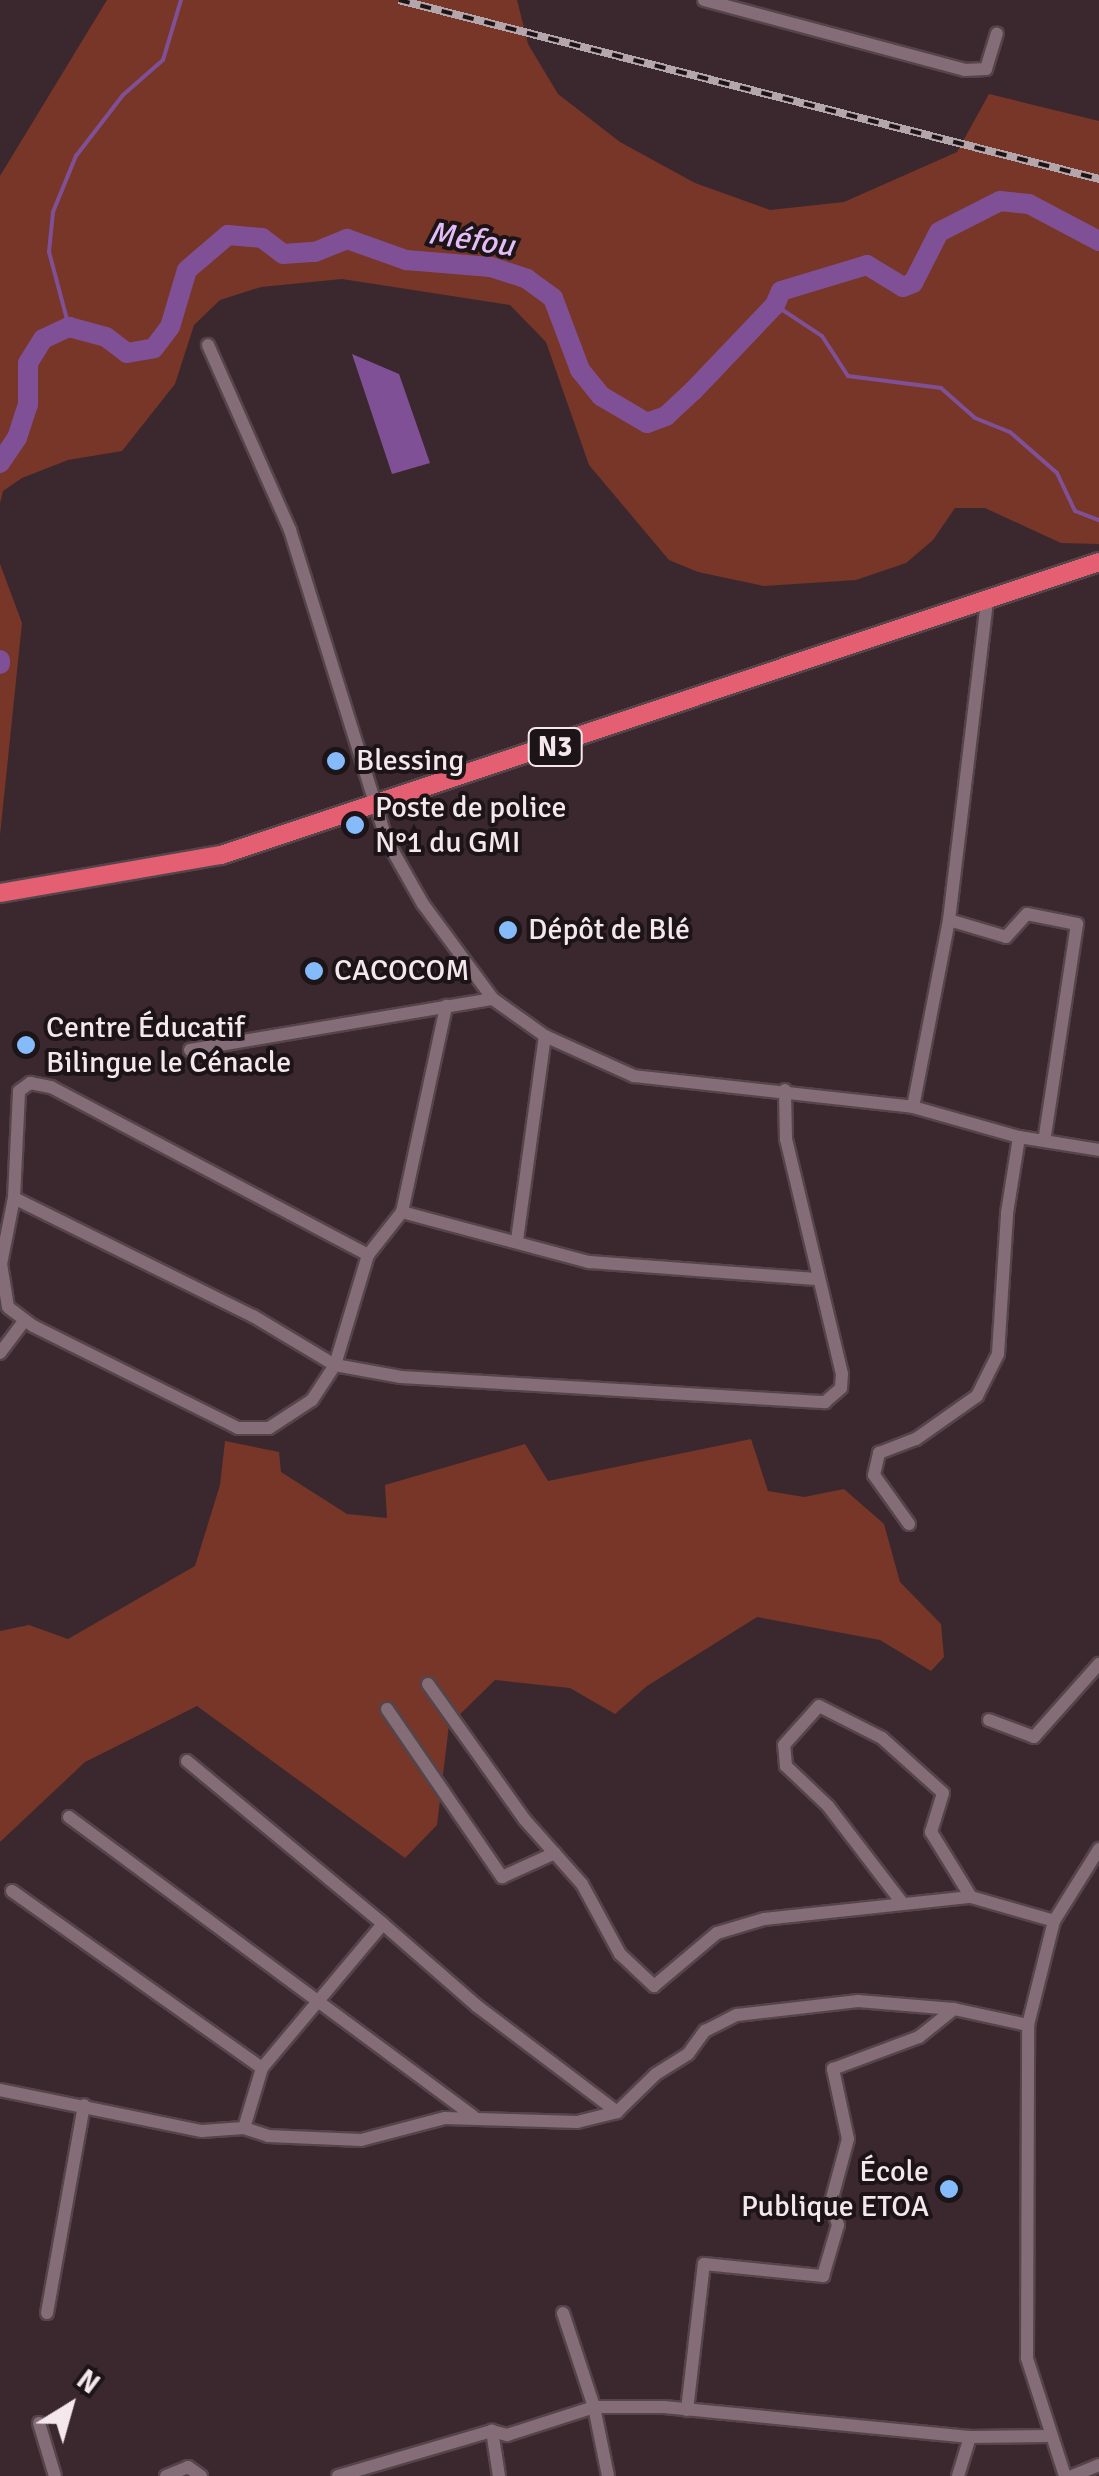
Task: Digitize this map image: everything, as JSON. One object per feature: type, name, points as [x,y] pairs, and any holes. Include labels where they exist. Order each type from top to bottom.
[{"type":"highway","name":"N3","points":[[0,893],[194,861],[372,806],[1099,562]]},
{"type":"street","points":[[704,0],[965,70],[986,69],[994,60],[997,34]]},
{"type":"street","points":[[208,345],[305,572],[352,713],[372,806],[406,879],[493,998],[545,1036],[634,1076],[912,1107],[1019,1138],[1099,1150]]},
{"type":"street","points":[[912,1107],[949,920],[987,602]]},
{"type":"street","points":[[949,920],[1006,936],[1028,914],[1076,924],[1044,1141]]},
{"type":"street","points":[[190,1050],[493,998]]},
{"type":"street","points":[[368,1255],[40,1084],[19,1092],[14,1198],[1,1280],[8,1306],[24,1321],[254,1431],[282,1422],[312,1400],[335,1365],[368,1255],[402,1212],[446,1006]]},
{"type":"street","points":[[517,1240],[545,1036]]},
{"type":"street","points":[[14,1198],[253,1316],[335,1365],[401,1377],[825,1402],[841,1388],[842,1374],[816,1279],[786,1138],[785,1090]]},
{"type":"street","points":[[909,1524],[874,1475],[879,1453],[916,1439],[977,1396],[998,1354],[1007,1214],[1019,1138]]},
{"type":"street","points":[[402,1212],[589,1262],[816,1279]]},
{"type":"street","points":[[0,1353],[24,1321]]},
{"type":"street","points":[[989,1720],[1034,1737],[1099,1664]]},
{"type":"street","points":[[428,1684],[582,1884],[620,1954],[654,1986],[717,1933],[764,1919],[971,1898],[1054,1921]]},
{"type":"street","points":[[902,1904],[828,1806],[786,1766],[784,1745],[819,1706],[882,1738],[943,1794],[931,1832],[971,1898]]},
{"type":"street","points":[[388,1709],[502,1878],[555,1852]]},
{"type":"street","points":[[187,1761],[477,2006],[617,2112]]},
{"type":"street","points":[[68,1817],[473,2116]]},
{"type":"street","points":[[1064,2476],[1048,2436],[1027,2358],[1028,2025],[1054,1921],[1099,1849]]},
{"type":"street","points":[[12,1892],[262,2068]]},
{"type":"street","points":[[244,2128],[262,2068],[318,2003],[363,1941],[383,1924]]},
{"type":"street","points":[[0,2090],[202,2131],[244,2128],[258,2135],[362,2140],[473,2116],[577,2122],[617,2112],[688,2054],[705,2031],[737,2015],[858,2001],[954,2010],[1028,2025]]},
{"type":"street","points":[[688,2410],[704,2264],[823,2276],[838,2224],[831,2202],[848,2139],[834,2070],[919,2037],[954,2010]]},
{"type":"street","points":[[47,2313],[84,2105]]},
{"type":"street","points":[[564,2312],[594,2407],[608,2476]]},
{"type":"street","points":[[338,2476],[492,2432],[506,2435],[594,2407],[688,2410],[970,2436],[1048,2436]]},
{"type":"street","points":[[39,2423],[55,2476]]},
{"type":"street","points":[[492,2432],[499,2476]]},
{"type":"street","points":[[958,2476],[970,2436]]},
{"type":"street","points":[[1072,2476],[1099,2465]]},
{"type":"street","points":[[166,2476],[188,2468],[201,2476]]},
{"type":"shaded area","points":[[107,0],[517,0],[528,44],[558,94],[620,142],[695,183],[770,210],[844,202],[957,152],[989,94],[1099,121],[1099,544],[1061,543],[985,508],[955,508],[933,540],[906,563],[856,580],[764,586],[698,572],[669,560],[589,465],[546,342],[510,305],[342,279],[261,287],[220,300],[194,325],[175,384],[122,451],[68,460],[22,478],[3,491],[0,503],[0,176]]},
{"type":"shaded area","points":[[352,354],[399,374],[430,463],[392,474]]},
{"type":"shaded area","points":[[0,564],[22,623],[0,835]]},
{"type":"shaded area","points":[[751,1439],[768,1491],[804,1497],[844,1489],[884,1524],[900,1582],[941,1624],[944,1657],[931,1671],[880,1640],[757,1617],[647,1686],[615,1714],[570,1688],[495,1680],[449,1725],[437,1825],[405,1858],[197,1706],[85,1762],[0,1842],[0,1631],[29,1625],[68,1639],[195,1566],[220,1485],[225,1441],[279,1452],[281,1472],[347,1514],[387,1518],[385,1485],[525,1444],[548,1481]]},
{"type":"waterway","points":[[69,327],[49,252],[53,212],[76,156],[123,95],[163,60],[181,0]]},
{"type":"waterway","name":"Méfou","points":[[0,463],[17,438],[28,405],[28,363],[43,339],[69,327],[106,337],[127,353],[154,348],[170,327],[187,270],[228,235],[262,238],[283,254],[315,252],[347,239],[406,260],[491,267],[527,279],[553,298],[580,370],[601,396],[647,423],[666,416],[693,391],[775,305],[781,291],[867,265],[903,287],[913,283],[939,232],[1000,201],[1029,204],[1099,241]]},
{"type":"waterway","points":[[775,305],[822,336],[848,376],[941,388],[975,418],[1010,432],[1057,473],[1075,511],[1099,520]]},
{"type":"railway","points":[[399,0],[1099,179]]},
{"type":"place","name":"Blessing","points":[[336,761]]},
{"type":"place","name":"Poste de police N°1 du GMI","points":[[355,825]]},
{"type":"place","name":"Dépôt de Blé","points":[[508,930]]},
{"type":"place","name":"CACOCOM","points":[[314,971]]},
{"type":"place","name":"Centre Éducatif Bilingue le Cénacle","points":[[26,1045]]},
{"type":"place","name":"École Publique ETOA","points":[[949,2189]]}]
